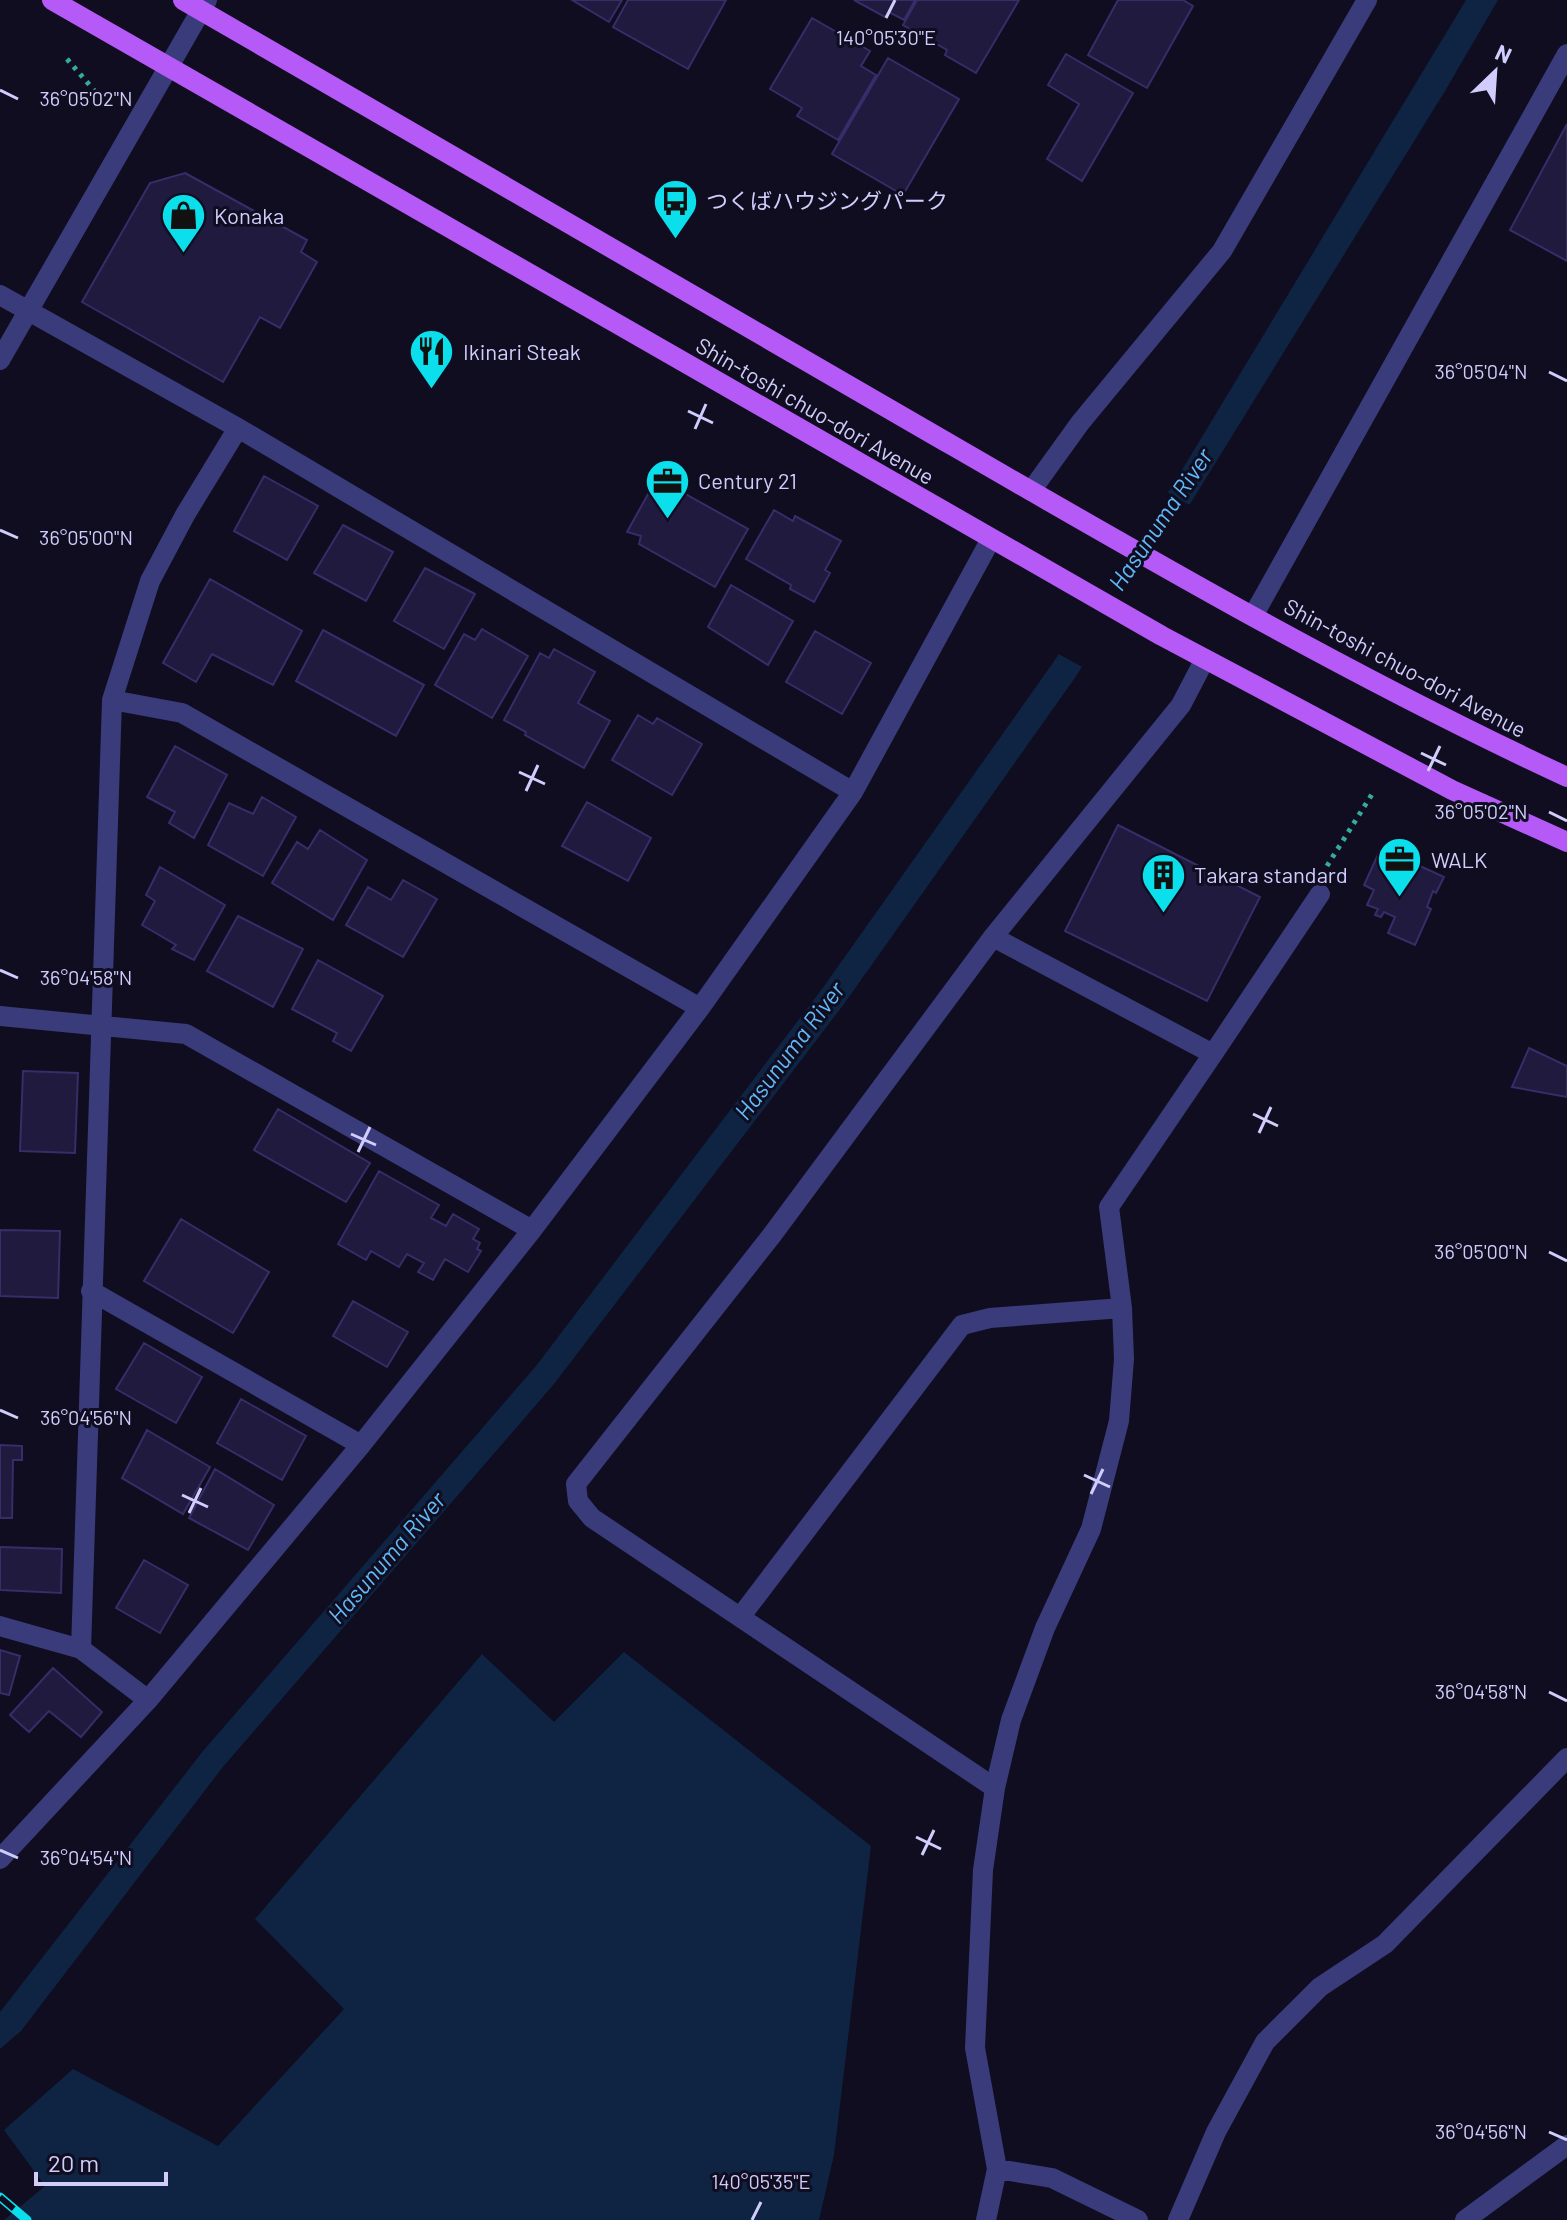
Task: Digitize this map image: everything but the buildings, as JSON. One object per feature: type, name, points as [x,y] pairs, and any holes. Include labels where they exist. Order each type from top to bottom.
[{"type":"main road","name":"Shin-toshi chuo-dori Avenue","points":[[52,0],[1162,636],[1452,790],[1567,842]]},
{"type":"main road","name":"Shin-toshi chuo-dori Avenue","points":[[197,3],[1073,515],[1253,616],[1491,742],[1567,777]]},
{"type":"street","points":[[1031,491],[1080,423],[1222,251],[1367,0]]},
{"type":"street","points":[[0,360],[169,67],[197,3]]},
{"type":"street","points":[[1253,616],[1567,54]]},
{"type":"street","points":[[0,295],[238,428],[853,792]]},
{"type":"street","points":[[81,1649],[112,700],[150,581],[185,515],[238,428]]},
{"type":"street","points":[[0,1859],[148,1700],[361,1445],[532,1230],[700,1008],[853,792],[991,539]]},
{"type":"street","points":[[995,1788],[592,1518],[578,1501],[576,1484],[772,1235],[993,937],[1181,705],[1205,659]]},
{"type":"street","points":[[112,700],[182,713],[700,1008]]},
{"type":"street","points":[[986,2220],[997,2169],[975,2048],[983,1870],[995,1788],[1016,1707],[1045,1628],[1091,1529],[1119,1421],[1124,1359],[1122,1308],[1109,1207],[1320,894]]},
{"type":"street","points":[[993,937],[1213,1054]]},
{"type":"street","points":[[0,1016],[186,1034],[532,1230]]},
{"type":"street","points":[[91,1291],[361,1445]]},
{"type":"street","points":[[741,1616],[962,1325],[990,1318],[1122,1308]]},
{"type":"street","points":[[0,1626],[81,1649],[148,1700]]},
{"type":"street","points":[[1178,2220],[1216,2132],[1265,2042],[1320,1987],[1385,1944],[1567,1758]]},
{"type":"street","points":[[1465,2220],[1567,2145]]},
{"type":"street","points":[[997,2169],[1052,2178],[1138,2220]]},
{"type":"path","points":[[67,59],[105,103]]},
{"type":"path","points":[[1320,894],[1326,868],[1374,791]]},
{"type":"water","name":"Hasunuma River","points":[[1466,0],[1498,0],[1192,501],[1072,682],[844,1004],[554,1384],[222,1768],[21,2031],[0,2049],[0,2012],[203,1751],[536,1366],[822,989],[1050,667],[1171,488]]},
{"type":"water","points":[[624,1652],[871,1846],[834,2155],[819,2220],[4,2220],[45,2186],[4,2130],[73,2069],[218,2146],[344,2009],[255,1919],[482,1654],[554,1722]]},
{"type":"pier","points":[[1165,491],[1193,507],[1086,669],[1055,652]]},
{"type":"railway","points":[[0,2197],[27,2220]]},
{"type":"place","name":"つくばハウジングパーク","points":[[675,240]]},
{"type":"place","name":"Konaka","points":[[183,255]]},
{"type":"place","name":"Ikinari Steak","points":[[432,391]]},
{"type":"place","name":"Century 21","points":[[667,520]]},
{"type":"place","name":"WALK","points":[[1400,899]]},
{"type":"place","name":"Takara standard","points":[[1163,914]]}]
